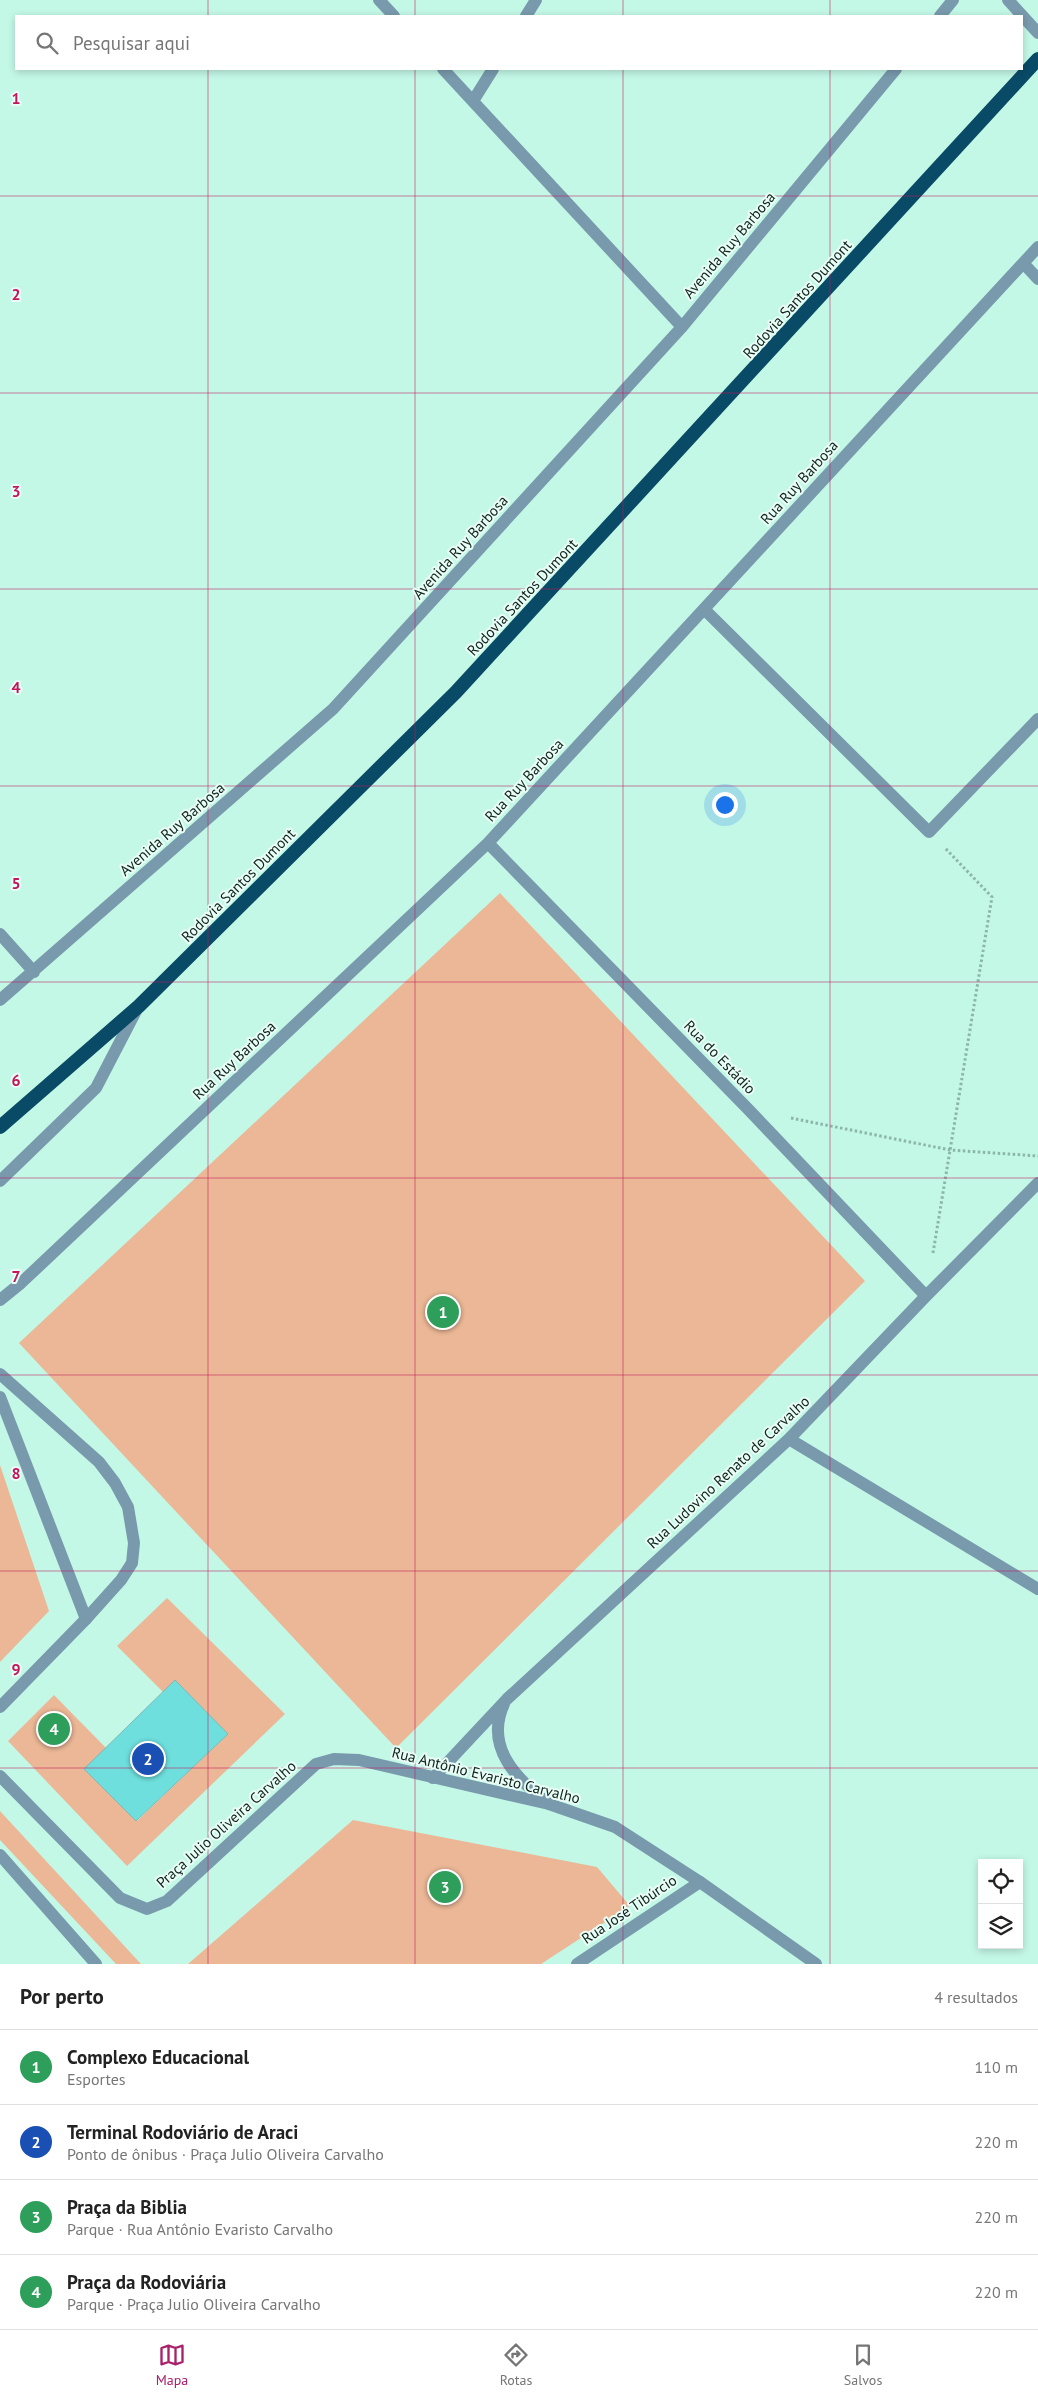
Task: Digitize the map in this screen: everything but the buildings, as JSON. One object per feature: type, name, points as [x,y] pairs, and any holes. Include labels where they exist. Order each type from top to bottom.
[{"type":"highway","name":"Rodovia Santos Dumont","points":[[0,1127],[139,1006],[456,692],[1038,58]]},
{"type":"street","points":[[379,0],[393,15]]},
{"type":"street","points":[[527,15],[536,0]]},
{"type":"street","points":[[941,15],[953,0]]},
{"type":"street","points":[[1008,0],[1022,15]]},
{"type":"street","points":[[1023,16],[1038,33]]},
{"type":"street","points":[[444,70],[682,327]]},
{"type":"street","points":[[473,100],[492,70]]},
{"type":"street","name":"Avenida Ruy Barbosa","points":[[0,1000],[333,709],[682,327],[895,70]]},
{"type":"street","name":"Rua Ruy Barbosa","points":[[0,1300],[21,1283],[488,842],[705,610],[968,321],[1024,264],[1038,247]]},
{"type":"street","points":[[1024,264],[1038,279]]},
{"type":"street","points":[[705,610],[929,832],[1036,726]]},
{"type":"street","name":"Rua do Estádio","points":[[488,842],[748,1109],[926,1296]]},
{"type":"street","points":[[0,934],[34,972]]},
{"type":"street","points":[[0,1181],[96,1088],[139,1006]]},
{"type":"street","name":"Rua Ludovino Renato de Carvalho","points":[[433,1778],[507,1700],[789,1439],[1038,1183]]},
{"type":"street","points":[[0,1374],[99,1462],[115,1483],[128,1507],[134,1544],[132,1563],[121,1580],[86,1619],[0,1707]]},
{"type":"street","points":[[0,1397],[86,1619]]},
{"type":"street","points":[[789,1439],[1038,1589]]},
{"type":"street","points":[[507,1700],[499,1722],[498,1736],[502,1751],[512,1771],[525,1786],[549,1804]]},
{"type":"street","name":"Rua Antônio Evaristo Carvalho","points":[[316,1764],[334,1759],[359,1760],[549,1804],[615,1827],[700,1882],[816,1964]]},
{"type":"street","name":"Praça Julio Oliveira Carvalho","points":[[0,1776],[120,1898],[146,1909],[167,1901],[316,1764]]},
{"type":"street","points":[[0,1855],[96,1964]]},
{"type":"street","name":"Rua José Tibúrcio","points":[[577,1964],[700,1882]]},
{"type":"path","points":[[926,1296],[992,897],[929,832]]},
{"type":"path","points":[[748,1109],[950,1150],[1038,1156]]},
{"type":"shaded area","points":[[500,893],[865,1281],[396,1748],[19,1343]]},
{"type":"shaded area","points":[[0,1465],[49,1611],[0,1662]]},
{"type":"shaded area","points":[[167,1598],[285,1714],[127,1866],[8,1741],[54,1695],[107,1749],[84,1769],[137,1821],[228,1734],[176,1681],[163,1692],[117,1646]]},
{"type":"shaded area","points":[[0,1811],[141,1964],[116,1964],[0,1840]]},
{"type":"shaded area","points":[[353,1820],[597,1867],[630,1906],[541,1964],[188,1964]]},
{"type":"place","name":"Complexo Educacional","points":[[443,1312]]},
{"type":"place","name":"Praça da Rodoviária","points":[[54,1729]]},
{"type":"place","name":"Terminal Rodoviário de Araci","points":[[148,1759]]},
{"type":"place","name":"Praça da Biblia","points":[[445,1887]]}]
